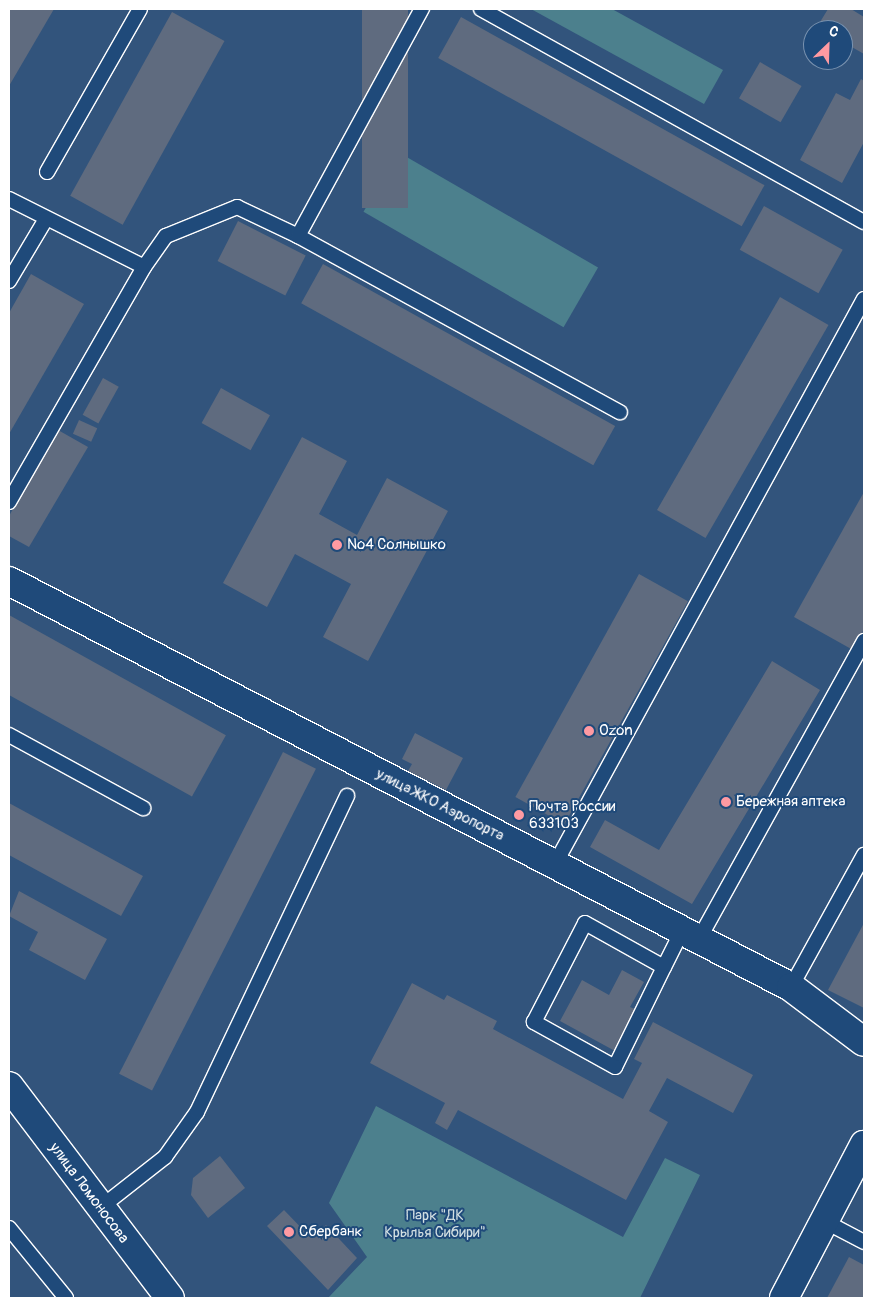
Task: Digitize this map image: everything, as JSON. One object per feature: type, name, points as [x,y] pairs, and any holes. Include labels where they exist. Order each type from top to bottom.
[{"type":"street","name":"улица ЖКО Аэропорта","points":[[9,581],[790,987],[864,1042]]},
{"type":"street","name":"улица Ломоносова","points":[[9,1086],[170,1298]]},
{"type":"street","points":[[784,1298],[864,1145]]},
{"type":"lane","points":[[47,172],[140,9]]},
{"type":"lane","points":[[298,236],[422,9]]},
{"type":"lane","points":[[481,9],[864,222]]},
{"type":"lane","points":[[9,199],[144,267]]},
{"type":"lane","points":[[9,502],[144,267],[166,236],[237,207],[298,236],[620,412]]},
{"type":"lane","points":[[9,281],[46,219]]},
{"type":"lane","points":[[555,864],[864,299]]},
{"type":"lane","points":[[664,966],[585,923],[534,1022],[615,1067],[664,966],[691,935],[864,641]]},
{"type":"lane","points":[[9,735],[143,808]]},
{"type":"lane","points":[[100,1208],[165,1157],[197,1112],[347,796]]},
{"type":"lane","points":[[790,987],[864,855]]},
{"type":"lane","points":[[824,1221],[864,1242]]},
{"type":"lane","points":[[9,1228],[66,1298]]},
{"type":"green space","points":[[531,9],[612,9],[723,70],[704,104]]},
{"type":"green space","points":[[398,152],[598,268],[564,327],[364,212]]},
{"type":"green space","name":"Парк \"ДК Крылья Сибири\"","points":[[376,1106],[623,1237],[665,1158],[700,1175],[640,1298],[328,1298],[367,1257],[329,1203]]},
{"type":"building","points":[[9,9],[54,9],[9,86]]},
{"type":"building","points":[[362,9],[408,9],[408,208],[362,208]]},
{"type":"building","points":[[828,9],[851,9],[864,17],[864,54],[853,48],[853,20],[821,20]]},
{"type":"building","points":[[172,12],[224,41],[123,225],[70,196]]},
{"type":"building","points":[[461,17],[764,185],[742,226],[438,58]]},
{"type":"building","points":[[760,62],[802,86],[781,122],[739,98]]},
{"type":"building","points":[[861,79],[864,81],[864,142],[842,183],[800,160],[836,93],[850,100]]},
{"type":"building","points":[[764,206],[843,250],[818,293],[740,250]]},
{"type":"building","points":[[238,221],[306,256],[285,296],[218,261]]},
{"type":"building","points":[[323,264],[615,426],[593,465],[301,303]]},
{"type":"building","points":[[31,274],[84,304],[9,434],[9,313]]},
{"type":"building","points":[[780,297],[828,325],[705,538],[657,510]]},
{"type":"building","points":[[103,378],[119,387],[98,423],[83,415]]},
{"type":"building","points":[[221,388],[270,415],[251,450],[202,423]]},
{"type":"building","points":[[79,420],[97,428],[91,442],[73,434]]},
{"type":"building","points":[[58,430],[88,447],[29,547],[9,536],[9,516]]},
{"type":"building","name":"№4 Солнышко","points":[[302,437],[347,461],[319,514],[357,535],[387,478],[448,511],[368,661],[323,637],[351,584],[295,554],[267,607],[223,583]]},
{"type":"building","points":[[864,492],[864,629],[853,650],[794,617]]},
{"type":"building","points":[[639,574],[688,601],[564,824],[515,797]]},
{"type":"building","points":[[9,615],[226,735],[192,796],[9,695]]},
{"type":"building","points":[[772,661],[820,690],[692,904],[590,847],[605,820],[659,850]]},
{"type":"building","points":[[415,733],[463,758],[446,790],[408,771],[412,764],[402,759]]},
{"type":"building","points":[[283,752],[316,769],[152,1090],[119,1074]]},
{"type":"building","points":[[9,803],[143,876],[121,916],[9,855]]},
{"type":"building","points":[[19,891],[107,939],[85,980],[29,950],[38,932],[9,916]]},
{"type":"building","points":[[864,923],[864,1008],[828,990]]},
{"type":"building","points":[[622,970],[644,982],[630,1007],[637,1010],[615,1051],[560,1021],[582,980],[609,995]]},
{"type":"building","points":[[412,983],[444,1000],[447,995],[497,1021],[493,1029],[623,1099],[642,1063],[634,1059],[653,1022],[753,1075],[733,1113],[667,1078],[649,1111],[668,1122],[626,1200],[458,1110],[447,1130],[435,1123],[445,1103],[370,1063]]},
{"type":"building","points":[[220,1156],[245,1188],[208,1218],[191,1195],[193,1178]]},
{"type":"building","points":[[284,1210],[311,1238],[326,1225],[357,1258],[328,1290],[267,1226]]},
{"type":"building","points":[[849,1257],[864,1265],[864,1298],[827,1298]]},
{"type":"place","name":"№4 Солнышко","points":[[337,545]]},
{"type":"place","name":"Ozon","points":[[589,731]]},
{"type":"place","name":"Бережная аптека","points":[[726,802]]},
{"type":"place","name":"Почта России 633103","points":[[519,815]]},
{"type":"place","name":"Сбербанк","points":[[289,1232]]}]
